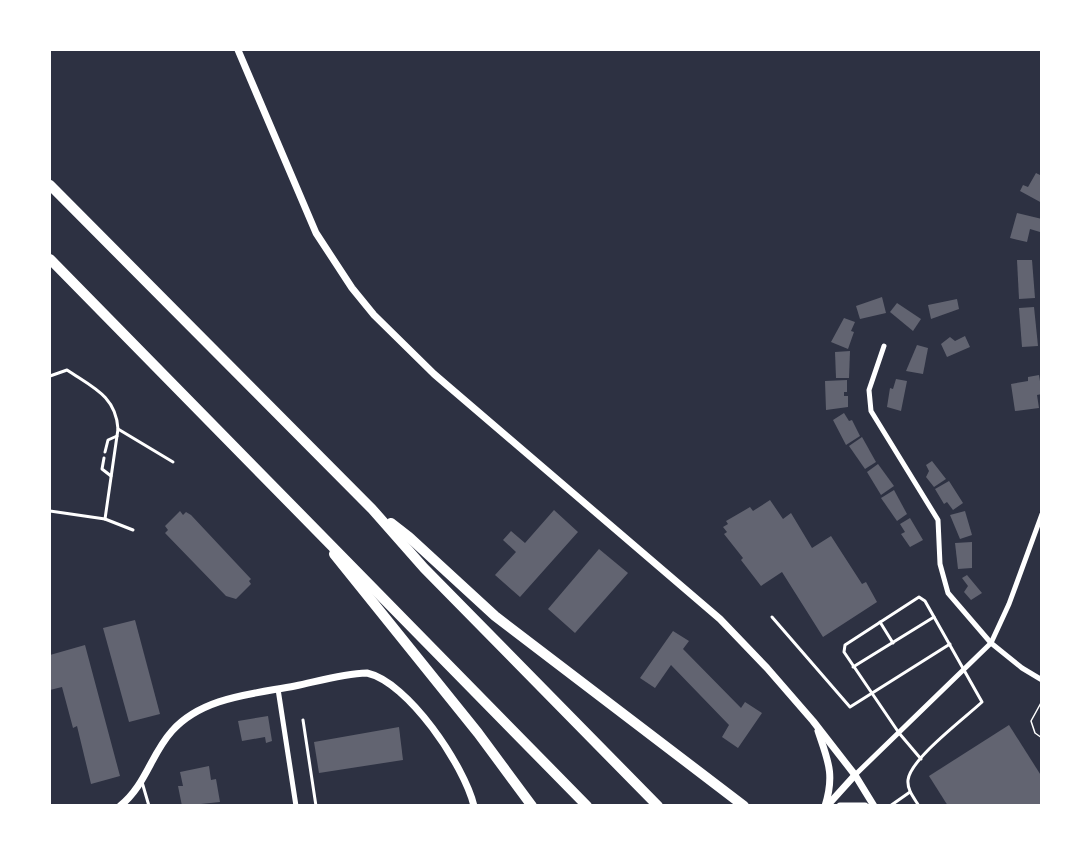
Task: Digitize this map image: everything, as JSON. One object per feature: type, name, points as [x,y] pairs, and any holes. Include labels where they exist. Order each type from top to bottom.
[{"type":"highway","points":[[50,185],[372,509],[424,568],[658,806]]},
{"type":"highway","points":[[50,259],[587,806]]},
{"type":"highway","points":[[372,509],[409,537],[504,623],[744,806]]},
{"type":"highway","points":[[323,536],[342,566],[478,733],[532,806]]},
{"type":"street","points":[[238,50],[316,233],[340,272],[374,315],[434,374],[720,619],[767,668],[816,726],[855,775],[874,806]]},
{"type":"street","points":[[884,346],[869,390],[871,411],[938,520],[940,564],[948,593],[991,643],[1041,680]]},
{"type":"street","points":[[826,806],[991,643],[1009,604],[1041,514]]},
{"type":"street","points":[[120,806],[142,783],[166,738],[184,720],[214,704],[278,689],[367,673],[385,679],[406,697],[451,755],[465,779],[474,806]]},
{"type":"street","points":[[278,689],[296,806]]},
{"type":"street","points":[[816,726],[832,771],[826,806]]},
{"type":"street","points":[[840,806],[865,806]]},
{"type":"lane","points":[[50,376],[67,370],[107,398],[117,414],[118,429],[105,519]]},
{"type":"lane","points":[[118,429],[173,462]]},
{"type":"lane","points":[[105,452],[108,440],[117,436]]},
{"type":"lane","points":[[104,458],[102,469],[111,476]]},
{"type":"lane","points":[[50,511],[105,519],[134,530]]},
{"type":"lane","points":[[919,806],[907,784],[909,775],[921,759],[982,702],[925,601],[919,597],[846,645],[844,652],[899,733],[921,759]]},
{"type":"lane","points":[[772,617],[850,707],[950,644]]},
{"type":"lane","points":[[853,667],[934,617]]},
{"type":"lane","points":[[880,622],[893,643]]},
{"type":"lane","points":[[303,720],[316,806]]},
{"type":"lane","points":[[142,783],[149,806]]},
{"type":"lane","points":[[890,806],[910,792]]},
{"type":"path","points":[[1041,701],[1031,721],[1035,733],[1041,738]]},
{"type":"building","points":[[1036,173],[1042,176],[1042,203],[1020,191],[1023,185],[1028,187]]},
{"type":"building","points":[[1017,213],[1042,219],[1040,232],[1030,229],[1027,242],[1010,238]]},
{"type":"building","points":[[1017,260],[1032,260],[1035,298],[1019,299]]},
{"type":"building","points":[[882,297],[886,313],[860,319],[856,306]]},
{"type":"building","points":[[957,299],[959,309],[931,319],[928,305]]},
{"type":"building","points":[[897,303],[921,319],[913,331],[890,312]]},
{"type":"building","points":[[1034,307],[1038,346],[1022,347],[1019,308]]},
{"type":"building","points":[[844,318],[855,322],[848,349],[831,342]]},
{"type":"building","points":[[965,336],[970,347],[947,357],[941,344],[950,337],[955,341]]},
{"type":"building","points":[[917,345],[928,348],[923,374],[906,371]]},
{"type":"building","points":[[850,351],[849,378],[836,378],[835,352]]},
{"type":"building","points":[[1039,375],[1042,394],[1037,395],[1039,408],[1015,411],[1011,384],[1028,381],[1028,377]]},
{"type":"building","points":[[896,379],[907,381],[901,411],[887,407],[890,388],[893,389]]},
{"type":"building","points":[[847,380],[847,392],[844,392],[844,396],[848,396],[848,407],[826,410],[825,381]]},
{"type":"building","points":[[844,413],[849,421],[852,420],[860,436],[846,445],[833,420]]},
{"type":"building","points":[[862,437],[876,462],[865,469],[849,446]]},
{"type":"building","points":[[932,461],[946,479],[934,487],[926,477],[929,471],[926,465]]},
{"type":"building","points":[[878,464],[894,486],[881,495],[867,472]]},
{"type":"building","points":[[949,481],[963,503],[953,510],[947,502],[944,504],[935,489]]},
{"type":"building","points":[[894,490],[907,514],[897,521],[881,498]]},
{"type":"building","points":[[770,500],[783,519],[791,513],[812,548],[831,536],[862,584],[866,582],[877,602],[823,637],[782,572],[761,586],[724,534],[727,532],[723,527],[728,524],[726,521],[750,507],[753,511]]},
{"type":"building","points":[[554,510],[578,532],[520,597],[495,575],[516,552],[503,540],[511,531],[525,543]]},
{"type":"building","points":[[180,511],[183,515],[186,512],[191,515],[251,579],[249,581],[251,584],[236,599],[226,596],[165,533],[168,530],[165,526]]},
{"type":"building","points":[[965,511],[972,535],[960,539],[950,515]]},
{"type":"building","points":[[910,518],[923,540],[910,547],[901,534],[905,532],[900,524]]},
{"type":"building","points":[[972,542],[972,568],[958,569],[955,543]]},
{"type":"building","points":[[599,549],[628,573],[575,633],[548,609]]},
{"type":"building","points":[[967,575],[982,593],[971,600],[964,592],[968,586],[962,578]]},
{"type":"building","points":[[135,620],[160,714],[129,722],[103,628]]},
{"type":"building","points":[[673,631],[689,641],[683,649],[741,708],[745,702],[762,713],[738,748],[722,737],[729,725],[671,665],[655,688],[640,678]]},
{"type":"building","points":[[85,645],[120,776],[91,784],[77,726],[73,728],[62,687],[50,690],[50,655]]},
{"type":"building","points":[[268,716],[272,741],[266,743],[265,737],[242,741],[238,721]]},
{"type":"building","points":[[1009,725],[1042,777],[1042,806],[948,806],[929,776]]},
{"type":"building","points":[[399,727],[403,760],[319,773],[314,742]]},
{"type":"building","points":[[209,766],[211,780],[216,779],[220,802],[182,806],[178,786],[183,786],[180,772]]}]
